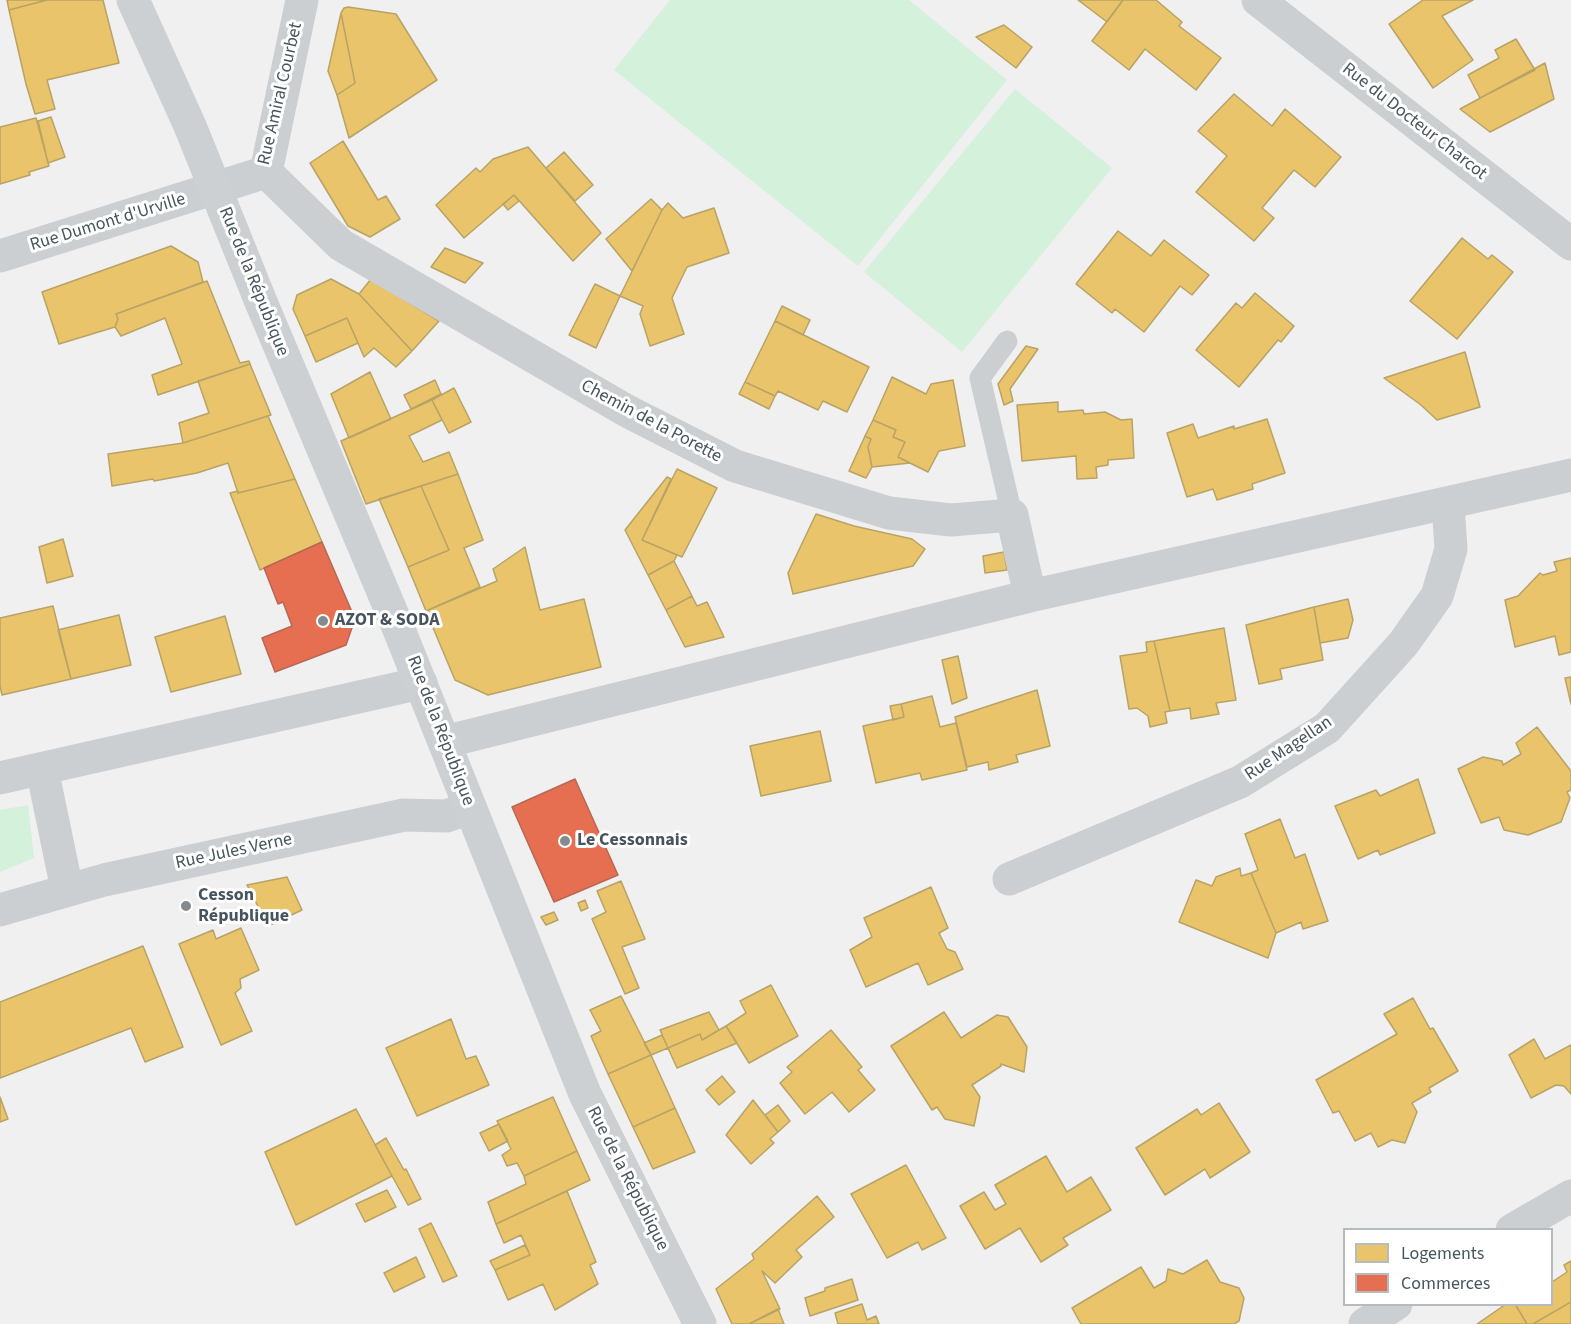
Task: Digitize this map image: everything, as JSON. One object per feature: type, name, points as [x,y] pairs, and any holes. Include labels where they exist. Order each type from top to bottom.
[{"type":"street","name":"Rue de la République","points":[[133,0],[190,126],[261,302],[421,683],[585,1094],[700,1324]]},
{"type":"street","name":"Rue Amiral Courbet","points":[[216,189],[266,172],[302,0]]},
{"type":"street","name":"Rue du Docteur Charcot","points":[[1258,0],[1571,244]]},
{"type":"street","name":"Chemin de la Porette","points":[[266,172],[341,245],[627,411],[735,466],[890,513],[951,520],[1012,516]]},
{"type":"street","name":"Rue Dumont d'Urville","points":[[0,256],[216,189]]},
{"type":"street","points":[[444,742],[1030,596],[1571,475]]},
{"type":"street","name":"Rue Magellan","points":[[1009,879],[1240,782],[1327,728],[1402,644],[1437,596],[1451,549],[1448,504]]},
{"type":"street","points":[[1012,516],[1030,596]]},
{"type":"street","points":[[0,778],[421,683]]},
{"type":"street","points":[[42,769],[67,889]]},
{"type":"street","name":"Rue Jules Verne","points":[[0,910],[67,889],[404,815],[446,816],[470,808]]},
{"type":"street","points":[[1515,1228],[1571,1196]]},
{"type":"street","points":[[1365,1324],[1394,1306]]},
{"type":"lane","points":[[1007,341],[980,378],[1012,516]]},
{"type":"green space","points":[[670,0],[909,0],[1007,80],[858,266],[614,70]]},
{"type":"green space","points":[[1015,89],[1112,168],[962,352],[864,272]]},
{"type":"green space","points":[[28,805],[34,858],[0,872],[0,810]]},
{"type":"building: Logements","points":[[7,0],[47,0],[9,10]]},
{"type":"building: Logements","points":[[47,0],[103,0],[119,63],[47,80],[55,109],[35,114],[9,10]]},
{"type":"building: Logements","points":[[1078,0],[1123,0],[1107,22]]},
{"type":"building: Logements","points":[[1123,0],[1156,0],[1182,22],[1179,26],[1221,58],[1196,90],[1145,49],[1129,70],[1092,41]]},
{"type":"building: Logements","points":[[1423,0],[1473,0],[1442,16],[1473,60],[1433,88],[1389,24]]},
{"type":"building: Logements","points":[[344,8],[396,14],[437,80],[349,138],[337,95],[355,83],[341,13]]},
{"type":"building: Logements","points":[[341,13],[355,83],[337,95],[328,71]]},
{"type":"building: Logements","points":[[1004,25],[1032,47],[1016,68],[976,37]]},
{"type":"building: Logements","points":[[1516,39],[1535,70],[1480,98],[1468,75],[1499,58],[1495,50]]},
{"type":"building: Logements","points":[[1545,63],[1554,99],[1490,132],[1460,109]]},
{"type":"building: Logements","points":[[1234,94],[1272,126],[1285,109],[1341,157],[1315,187],[1294,170],[1262,208],[1274,218],[1254,241],[1196,192],[1227,156],[1198,131]]},
{"type":"building: Logements","points":[[51,117],[65,157],[48,163],[38,121]]},
{"type":"building: Logements","points":[[36,118],[49,166],[29,172],[30,175],[0,184],[0,127]]},
{"type":"building: Logements","points":[[343,141],[378,200],[386,196],[400,219],[370,237],[348,226],[310,163]]},
{"type":"building: Logements","points":[[528,147],[601,233],[573,261],[514,195],[464,238],[436,205],[476,168],[480,172],[493,159]]},
{"type":"building: Logements","points":[[564,152],[593,185],[575,201],[546,168]]},
{"type":"building: Logements","points":[[514,195],[519,201],[508,210],[503,204]]},
{"type":"building: Logements","points":[[651,199],[662,210],[632,271],[606,239]]},
{"type":"building: Logements","points":[[668,203],[683,218],[714,208],[729,253],[687,267],[672,298],[684,334],[650,346],[640,314],[643,306],[620,296],[662,210]]},
{"type":"building: Logements","points":[[1118,231],[1151,256],[1164,240],[1209,275],[1192,295],[1180,286],[1144,332],[1115,309],[1112,313],[1076,284]]},
{"type":"building: Logements","points":[[1462,238],[1488,259],[1492,255],[1513,272],[1457,339],[1410,301]]},
{"type":"building: Logements","points":[[171,246],[198,262],[203,282],[116,314],[118,319],[115,327],[59,344],[42,292]]},
{"type":"building: Logements","points":[[445,248],[483,263],[465,283],[431,267]]},
{"type":"building: Logements","points":[[331,279],[359,294],[412,351],[396,367],[374,348],[364,357],[347,318],[305,336],[293,309],[297,295]]},
{"type":"building: Logements","points":[[371,279],[439,321],[412,351],[359,294]]},
{"type":"building: Logements","points":[[207,281],[240,363],[249,361],[250,364],[158,395],[152,375],[182,364],[165,318],[121,336],[115,327],[118,319],[116,314]]},
{"type":"building: Logements","points":[[595,284],[620,296],[596,348],[569,335]]},
{"type":"building: Logements","points":[[1255,293],[1294,326],[1281,342],[1278,340],[1239,387],[1196,350],[1236,303],[1242,308]]},
{"type":"building: Logements","points":[[782,306],[810,320],[803,335],[775,321]]},
{"type":"building: Logements","points":[[347,318],[358,343],[316,362],[305,336]]},
{"type":"building: Logements","points":[[775,321],[869,367],[847,412],[823,401],[818,410],[778,391],[775,396],[745,382]]},
{"type":"building: Logements","points":[[1026,346],[1038,349],[1010,389],[1013,401],[1004,405],[998,384]]},
{"type":"building: Logements","points":[[1465,352],[1480,407],[1437,420],[1421,405],[1384,378]]},
{"type":"building: Logements","points":[[250,364],[271,415],[183,443],[179,423],[209,413],[198,381]]},
{"type":"building: Logements","points":[[370,372],[391,419],[349,438],[331,394]]},
{"type":"building: Logements","points":[[892,377],[926,394],[931,384],[953,380],[965,446],[939,451],[928,472],[898,457],[905,442],[893,437],[896,430],[873,420]]},
{"type":"building: Logements","points":[[435,380],[441,394],[411,409],[404,395]]},
{"type":"building: Logements","points":[[745,382],[775,396],[769,409],[739,394]]},
{"type":"building: Logements","points":[[454,388],[471,422],[449,433],[432,400]]},
{"type":"building: Logements","points":[[432,400],[442,420],[409,436],[423,462],[449,452],[458,474],[366,504],[341,441]]},
{"type":"building: Logements","points":[[1058,402],[1058,412],[1083,410],[1084,414],[1105,412],[1121,420],[1132,419],[1134,458],[1108,460],[1108,465],[1096,467],[1097,478],[1077,479],[1076,456],[1022,461],[1017,405]]},
{"type":"building: Logements","points":[[268,416],[295,479],[238,493],[228,463],[197,473],[112,486],[108,454],[183,443]]},
{"type":"building: Logements","points":[[1267,419],[1285,473],[1252,484],[1253,489],[1217,500],[1213,489],[1187,497],[1167,433],[1193,424],[1198,438],[1234,426],[1234,429]]},
{"type":"building: Logements","points":[[873,420],[896,430],[893,437],[905,442],[898,457],[910,463],[872,467],[868,447],[871,439],[865,436]]},
{"type":"building: Logements","points":[[865,436],[871,439],[868,447],[872,467],[866,478],[849,471]]},
{"type":"building: Logements","points":[[677,469],[717,488],[682,557],[642,540]]},
{"type":"building: Logements","points":[[458,474],[483,540],[464,548],[480,587],[426,611],[408,567],[449,550],[421,486]]},
{"type":"building: Logements","points":[[667,477],[671,479],[642,540],[677,555],[674,561],[648,575],[625,530]]},
{"type":"building: Logements","points":[[295,479],[322,542],[260,570],[230,493]]},
{"type":"building: Logements","points":[[421,486],[449,550],[408,567],[379,499]]},
{"type":"building: Logements","points":[[816,514],[854,526],[912,539],[925,549],[913,566],[793,594],[788,573]]},
{"type":"building: Logements","points":[[63,539],[73,576],[47,583],[39,547]]},
{"type":"building: Logements","points":[[525,547],[540,610],[584,599],[601,667],[488,695],[455,680],[426,611],[497,581],[493,569]]},
{"type":"building: Logements","points":[[1004,552],[1007,570],[985,573],[983,556]]},
{"type":"building: Logements","points":[[1571,558],[1571,652],[1559,655],[1555,636],[1515,647],[1505,600],[1518,596],[1540,573],[1543,575],[1557,571],[1554,562]]},
{"type":"building: Logements","points":[[674,561],[692,596],[666,610],[648,575]]},
{"type":"building: Logements","points":[[692,596],[697,606],[707,602],[724,637],[685,647],[666,610]]},
{"type":"building: Logements","points":[[1348,599],[1353,620],[1348,638],[1320,643],[1314,607]]},
{"type":"building: Logements","points":[[53,606],[71,679],[2,695],[0,618]]},
{"type":"building: Logements","points":[[1314,607],[1323,660],[1280,669],[1282,679],[1259,684],[1246,625]]},
{"type":"building: Logements","points":[[119,615],[131,665],[71,679],[58,630]]},
{"type":"building: Logements","points":[[225,616],[241,674],[171,692],[155,637]]},
{"type":"building: Logements","points":[[1224,628],[1236,700],[1216,703],[1219,714],[1191,719],[1190,708],[1170,711],[1154,641]]},
{"type":"building: Logements","points":[[1154,641],[1170,711],[1165,712],[1167,723],[1150,727],[1148,716],[1137,708],[1129,709],[1120,656],[1147,652],[1146,642]]},
{"type":"building: Logements","points":[[958,656],[967,698],[952,704],[942,660]]},
{"type":"building: Logements","points":[[1571,677],[1571,704],[1565,678]]},
{"type":"building: Logements","points":[[1037,690],[1050,746],[1016,755],[1018,762],[989,770],[988,762],[967,767],[955,717]]},
{"type":"building: Logements","points":[[932,696],[940,727],[956,723],[967,770],[922,780],[920,773],[876,783],[863,726],[904,717],[901,704]]},
{"type":"building: Logements","points":[[901,704],[904,717],[893,720],[890,706]]},
{"type":"building: Logements","points":[[1537,727],[1571,771],[1571,790],[1567,792],[1570,798],[1561,822],[1528,835],[1504,830],[1499,817],[1481,823],[1458,769],[1483,757],[1502,761],[1503,765],[1521,754],[1516,743]]},
{"type":"building: Logements","points":[[820,731],[831,781],[761,796],[750,746]]},
{"type":"building: Logements","points":[[1418,779],[1435,833],[1380,855],[1378,850],[1358,859],[1335,806],[1376,790],[1380,796]]},
{"type":"building: Logements","points":[[1280,819],[1295,858],[1305,854],[1328,921],[1303,929],[1301,922],[1276,933],[1251,873],[1258,870],[1245,834]]},
{"type":"building: Logements","points":[[1240,868],[1241,876],[1251,873],[1276,933],[1268,958],[1179,922],[1196,880],[1212,886],[1216,877]]},
{"type":"building: Logements","points":[[287,877],[302,910],[268,926],[247,885]]},
{"type":"building: Logements","points":[[621,881],[645,939],[622,947],[639,988],[625,994],[592,919],[606,912],[597,891]]},
{"type":"building: Logements","points":[[931,887],[948,928],[939,933],[947,949],[955,952],[963,969],[928,985],[918,963],[866,987],[850,950],[872,937],[864,918]]},
{"type":"building: Logements","points":[[585,900],[588,908],[581,911],[578,903]]},
{"type":"building: Logements","points":[[554,912],[558,920],[546,925],[541,917]]},
{"type":"building: Logements","points":[[241,928],[259,970],[240,979],[241,988],[235,993],[252,1031],[221,1045],[179,944],[213,930],[216,939]]},
{"type":"building: Logements","points":[[143,946],[183,1047],[145,1062],[131,1028],[0,1078],[0,1002]]},
{"type":"building: Logements","points":[[771,985],[798,1036],[749,1063],[726,1026],[746,1013],[740,1001]]},
{"type":"building: Logements","points":[[621,996],[651,1055],[608,1074],[591,1036],[601,1031],[590,1010]]},
{"type":"building: Logements","points":[[1413,998],[1458,1071],[1429,1088],[1431,1092],[1412,1103],[1417,1112],[1405,1143],[1392,1140],[1378,1147],[1371,1133],[1355,1141],[1339,1111],[1333,1113],[1316,1080],[1397,1034],[1384,1014]]},
{"type":"building: Logements","points":[[709,1012],[719,1030],[702,1040],[700,1034],[668,1048],[660,1030]]},
{"type":"building: Logements","points":[[944,1012],[961,1038],[997,1015],[1008,1017],[1027,1047],[1024,1072],[1001,1064],[972,1085],[980,1097],[974,1126],[945,1119],[937,1107],[932,1110],[891,1046]]},
{"type":"building: Logements","points":[[451,1019],[466,1059],[476,1056],[489,1085],[417,1116],[386,1048]]},
{"type":"building: Logements","points":[[726,1026],[737,1043],[677,1068],[668,1048],[700,1034],[702,1040]]},
{"type":"building: Logements","points":[[831,1030],[862,1067],[858,1070],[875,1090],[849,1112],[832,1092],[805,1114],[780,1083],[792,1072],[787,1067]]},
{"type":"building: Logements","points":[[662,1035],[668,1048],[651,1055],[644,1043]]},
{"type":"building: Logements","points":[[1534,1039],[1545,1059],[1571,1045],[1571,1094],[1564,1086],[1556,1085],[1531,1098],[1509,1055]]},
{"type":"building: Logements","points":[[651,1055],[675,1108],[633,1127],[608,1074]]},
{"type":"building: Logements","points":[[722,1076],[735,1092],[719,1105],[706,1090]]},
{"type":"building: Logements","points":[[0,1097],[8,1119],[0,1122]]},
{"type":"building: Logements","points":[[553,1097],[577,1151],[524,1176],[517,1163],[507,1166],[502,1155],[511,1149],[497,1121]]},
{"type":"building: Logements","points":[[753,1100],[778,1132],[770,1139],[774,1143],[751,1164],[726,1135]]},
{"type":"building: Logements","points":[[1219,1103],[1250,1152],[1210,1178],[1205,1169],[1165,1195],[1136,1148],[1197,1109],[1201,1115]]},
{"type":"building: Logements","points":[[778,1105],[790,1121],[778,1132],[765,1115]]},
{"type":"building: Logements","points":[[675,1108],[695,1152],[653,1169],[633,1127]]},
{"type":"building: Logements","points":[[356,1109],[392,1176],[296,1225],[265,1152]]},
{"type":"building: Logements","points":[[499,1124],[508,1141],[489,1151],[480,1133]]},
{"type":"building: Logements","points":[[386,1138],[404,1170],[406,1169],[421,1199],[408,1205],[375,1145]]},
{"type":"building: Logements","points":[[577,1151],[590,1180],[496,1224],[488,1202],[526,1184],[524,1176]]},
{"type":"building: Logements","points":[[1046,1156],[1067,1192],[1091,1177],[1111,1210],[1063,1238],[1068,1245],[1041,1262],[1020,1228],[985,1249],[960,1206],[984,1192],[995,1210],[1006,1204],[995,1185]]},
{"type":"building: Logements","points":[[906,1165],[946,1238],[922,1250],[918,1242],[887,1258],[851,1194]]},
{"type":"building: Logements","points":[[387,1190],[396,1207],[365,1222],[356,1204]]},
{"type":"building: Logements","points":[[567,1191],[596,1262],[590,1265],[598,1284],[555,1310],[543,1284],[508,1300],[495,1270],[530,1255],[521,1235],[504,1243],[496,1224]]},
{"type":"building: Logements","points":[[817,1196],[834,1217],[796,1250],[802,1257],[775,1283],[762,1271],[780,1309],[749,1324],[732,1324],[716,1289],[754,1259],[752,1254]]},
{"type":"building: Logements","points":[[431,1223],[457,1276],[443,1282],[419,1229]]},
{"type":"building: Logements","points":[[525,1245],[530,1255],[495,1270],[490,1261]]},
{"type":"building: Logements","points":[[416,1257],[425,1277],[394,1292],[384,1273]]},
{"type":"building: Logements","points":[[1207,1260],[1220,1282],[1239,1288],[1244,1298],[1239,1321],[1234,1324],[1081,1324],[1072,1308],[1141,1267],[1154,1288],[1166,1281],[1168,1269],[1183,1274]]},
{"type":"building: Logements","points":[[1571,1261],[1571,1302],[1533,1324],[1527,1324],[1516,1306],[1553,1306],[1553,1281],[1567,1272],[1564,1265]]},
{"type":"building: Logements","points":[[852,1279],[858,1300],[810,1316],[805,1298]]},
{"type":"building: Logements","points":[[1571,1302],[1571,1324],[1533,1324]]},
{"type":"building: Logements","points":[[862,1304],[867,1320],[876,1316],[879,1324],[838,1324],[835,1313]]},
{"type":"building: Logements","points":[[1503,1306],[1516,1306],[1527,1324],[1477,1324]]},
{"type":"building: Logements","points":[[778,1309],[784,1324],[749,1324]]},
{"type":"building: Commerces","points":[[322,542],[355,619],[346,645],[275,672],[262,638],[292,626],[283,602],[278,604],[264,568]]},
{"type":"building: Commerces","points":[[575,779],[618,875],[554,902],[512,807]]},
{"type":"place","name":"AZOT & SODA","points":[[323,621]]},
{"type":"place","name":"Le Cessonnais","points":[[565,841]]},
{"type":"place","name":"Cesson République","points":[[186,906]]}]
